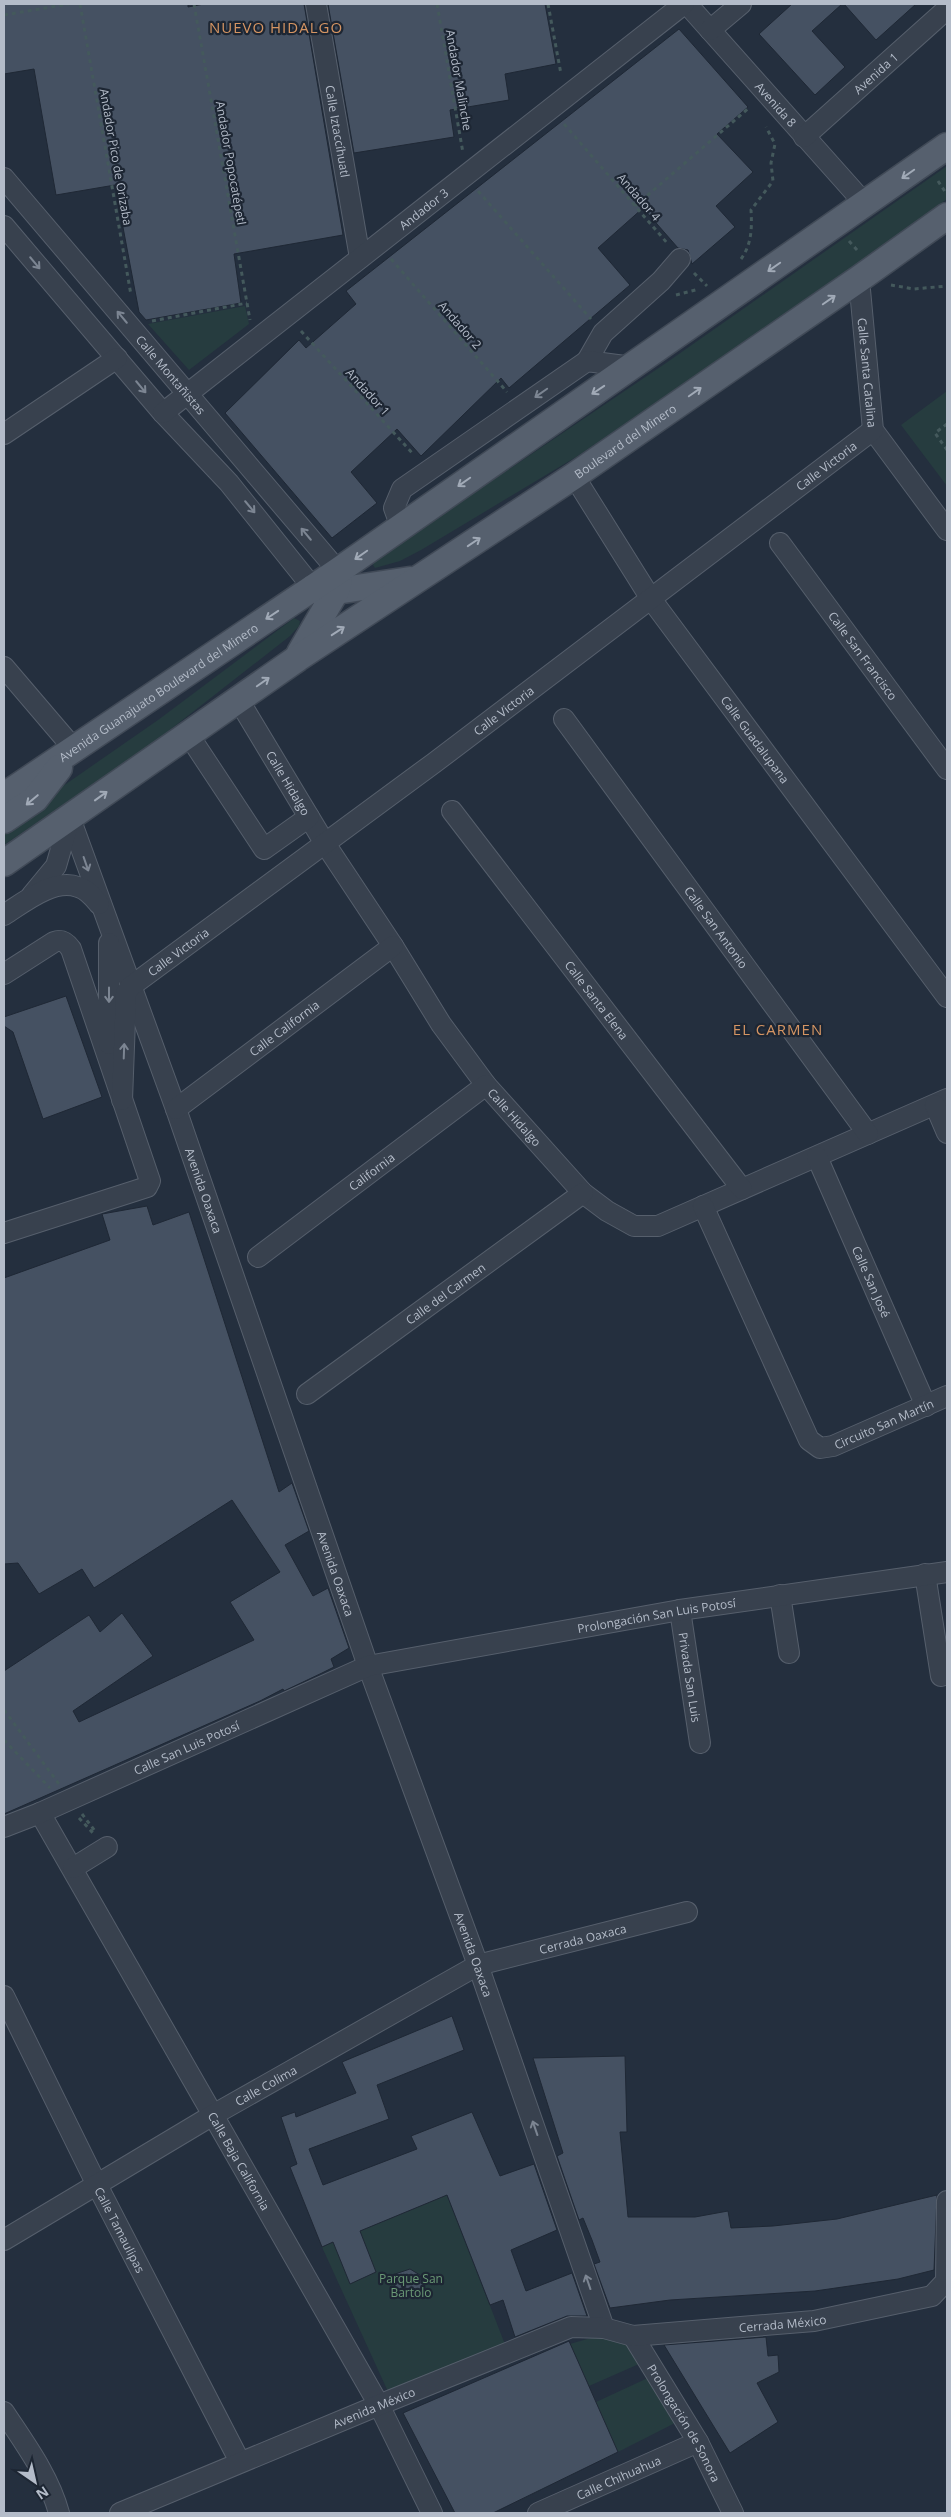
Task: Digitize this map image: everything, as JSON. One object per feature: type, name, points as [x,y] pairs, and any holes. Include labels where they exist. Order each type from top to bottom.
[{"type":"main road","points":[[4,863],[298,658],[329,584],[401,527],[947,146]]},
{"type":"main road","name":"Boulevard del Minero","points":[[298,658],[574,476],[947,216]]},
{"type":"main road","points":[[329,584],[418,579]]},
{"type":"main road","name":"Avenida Guanajuato Boulevard del Minero","points":[[4,796],[329,584]]},
{"type":"main road","points":[[4,820],[35,799],[74,749]]},
{"type":"street","name":"Calle Iztaccíhuatl","points":[[316,4],[360,258]]},
{"type":"street","name":"Andador 3","points":[[163,413],[685,4]]},
{"type":"street","name":"Avenida 8","points":[[685,4],[865,204]]},
{"type":"street","points":[[710,30],[741,4]]},
{"type":"street","name":"Avenida 1","points":[[804,137],[947,9]]},
{"type":"street","name":"Calle Montañistas","points":[[4,178],[187,394],[329,584]]},
{"type":"street","points":[[4,226],[163,413],[234,489],[329,584]]},
{"type":"street","points":[[401,527],[394,508],[402,489],[587,361],[603,333],[646,294],[680,259]]},
{"type":"street","name":"Calle Santa Catalina","points":[[866,274],[873,430],[947,530]]},
{"type":"street","points":[[4,434],[116,358]]},
{"type":"street","points":[[587,361],[632,366]]},
{"type":"street","name":"Calle Victoria","points":[[130,987],[651,599],[873,430]]},
{"type":"street","name":"Calle Guadalupana","points":[[574,476],[651,599],[947,997]]},
{"type":"street","name":"Calle San Francisco","points":[[780,543],[947,769]]},
{"type":"street","points":[[4,667],[74,749]]},
{"type":"street","name":"Calle Hidalgo","points":[[238,700],[324,842],[393,946],[441,1024],[486,1085],[583,1193],[607,1212],[634,1226],[658,1226],[941,1102]]},
{"type":"street","name":"Calle San Antonio","points":[[564,719],[868,1134]]},
{"type":"street","points":[[188,734],[264,849],[309,817]]},
{"type":"street","name":"Calle Santa Elena","points":[[452,811],[742,1189]]},
{"type":"street","points":[[27,900],[41,887],[56,866],[70,818]]},
{"type":"street","name":"Avenida Oaxaca","points":[[70,818],[100,905],[176,1109],[368,1666],[478,1965],[604,2328]]},
{"type":"street","points":[[4,915],[27,900],[48,890],[77,886],[90,893],[100,905]]},
{"type":"street","points":[[109,928],[109,1060]]},
{"type":"street","points":[[4,974],[54,942],[60,940],[71,949],[150,1181],[147,1187],[4,1233]]},
{"type":"street","name":"Calle California","points":[[176,1109],[393,946]]},
{"type":"street","points":[[122,1100],[126,993],[130,987]]},
{"type":"street","name":"California","points":[[258,1257],[486,1085]]},
{"type":"street","points":[[941,1102],[947,1133]]},
{"type":"street","name":"Calle San José","points":[[817,1157],[926,1406]]},
{"type":"street","name":"Calle del Carmen","points":[[308,1394],[583,1193]]},
{"type":"street","name":"Circuito San Martín","points":[[703,1206],[809,1440],[820,1448],[833,1446],[947,1396]]},
{"type":"street","name":"Prolongación San Luis Potosí","points":[[368,1666],[680,1610],[947,1572]]},
{"type":"street","points":[[925,1574],[941,1676]]},
{"type":"street","points":[[780,1595],[789,1652]]},
{"type":"street","name":"Privada San Luis","points":[[680,1610],[700,1743]]},
{"type":"street","name":"Calle San Luis Potosí","points":[[4,1827],[40,1813],[368,1666]]},
{"type":"street","name":"Calle Baja California","points":[[40,1813],[379,2405],[432,2513]]},
{"type":"street","points":[[73,1868],[107,1847]]},
{"type":"street","name":"Cerrada Oaxaca","points":[[478,1965],[687,1912]]},
{"type":"street","name":"Calle Colima","points":[[4,2240],[96,2183],[213,2115],[478,1965]]},
{"type":"street","name":"Calle Tamaulipas","points":[[4,1996],[96,2183],[240,2462]]},
{"type":"street","name":"Cerrada México","points":[[632,2336],[814,2321],[932,2296],[946,2280],[947,2201]]},
{"type":"street","name":"Avenida México","points":[[120,2513],[571,2327],[604,2328],[632,2336]]},
{"type":"street","name":"Prolongación de Sonora","points":[[632,2336],[698,2442],[733,2513]]},
{"type":"street","points":[[4,2412],[33,2455],[56,2500],[59,2513]]},
{"type":"street","name":"Calle Chihuahua","points":[[538,2513],[698,2442]]},
{"type":"path","points":[[4,15],[69,4]]},
{"type":"path","name":"Andador Pico de Orizaba","points":[[80,4],[133,303]]},
{"type":"path","name":"Andador Popocatépetl","points":[[194,4],[251,325]]},
{"type":"path","name":"Andador Malinche","points":[[437,4],[464,158]]},
{"type":"path","points":[[548,4],[565,97]]},
{"type":"path","points":[[635,206],[750,107]]},
{"type":"path","name":"Andador 4","points":[[559,118],[680,259],[708,286],[680,295],[646,294]]},
{"type":"path","points":[[737,265],[746,252],[752,230],[751,210],[773,181],[771,164],[774,144],[766,127]]},
{"type":"path","points":[[473,185],[603,333]]},
{"type":"path","points":[[835,225],[866,274],[914,289],[947,286]]},
{"type":"path","name":"Andador 2","points":[[386,254],[520,407]]},
{"type":"path","points":[[143,322],[247,303]]},
{"type":"path","name":"Andador 1","points":[[295,325],[428,471]]},
{"type":"path","points":[[947,424],[935,434],[947,450]]},
{"type":"green space","points":[[947,166],[947,199],[805,302],[576,457],[421,550],[400,561],[375,568],[373,565],[375,560],[666,363]]},
{"type":"green space","points":[[245,306],[249,324],[189,370],[148,324]]},
{"type":"green space","points":[[947,391],[947,486],[901,425]]},
{"type":"green space","points":[[294,618],[300,621],[299,626],[290,636],[148,747],[4,845],[4,827],[158,720]]},
{"type":"green space","name":"Parque San Bartolo","points":[[447,2195],[506,2347],[390,2396],[322,2247]]},
{"type":"green space","points":[[604,2334],[629,2346],[639,2364],[589,2386],[570,2344]]},
{"type":"green space","points":[[650,2377],[677,2422],[618,2452],[596,2402]]},
{"type":"building","points":[[4,4],[188,4],[188,7],[204,4],[304,4],[343,235],[234,254],[241,303],[146,320],[139,312],[115,185],[56,195],[34,69],[4,74]]},
{"type":"building","points":[[328,4],[545,4],[556,64],[505,74],[509,100],[450,110],[454,137],[354,153]]},
{"type":"building","points":[[792,4],[842,4],[812,31],[845,67],[815,95],[759,34]]},
{"type":"building","points":[[844,4],[916,4],[876,40]]},
{"type":"building","points":[[679,29],[748,107],[717,134],[753,172],[716,206],[735,227],[692,264],[688,250],[678,248],[643,208],[598,248],[630,285],[509,388],[501,378],[421,456],[397,429],[351,472],[377,503],[332,538],[225,413],[299,340],[306,348],[356,304],[346,291]]},
{"type":"building","points":[[66,996],[102,1097],[43,1119],[13,1032],[4,1026],[4,1017]]},
{"type":"building","points":[[147,1206],[153,1225],[189,1212],[279,1492],[292,1483],[309,1531],[285,1545],[313,1596],[328,1588],[349,1648],[331,1659],[334,1667],[322,1673],[4,1814],[4,1671],[89,1615],[100,1632],[122,1613],[153,1656],[73,1711],[79,1722],[254,1640],[230,1602],[280,1572],[232,1500],[94,1588],[82,1569],[39,1594],[18,1563],[4,1564],[4,1278],[110,1240],[102,1214]]},
{"type":"building","points":[[452,2016],[464,2050],[377,2085],[389,2119],[309,2149],[323,2185],[417,2149],[411,2136],[472,2112],[500,2176],[534,2164],[557,2230],[511,2250],[526,2291],[572,2273],[587,2316],[567,2316],[515,2337],[503,2300],[490,2305],[447,2195],[360,2231],[376,2272],[350,2284],[333,2242],[322,2247],[290,2167],[297,2164],[281,2117],[295,2112],[296,2117],[356,2093],[342,2062]]},
{"type":"building","points":[[625,2056],[627,2132],[620,2132],[628,2217],[695,2217],[728,2211],[731,2228],[773,2226],[837,2219],[937,2195],[934,2270],[898,2279],[815,2291],[670,2300],[610,2308],[594,2264],[600,2262],[583,2218],[579,2220],[557,2156],[563,2153],[533,2058]]},
{"type":"building","points":[[410,2269],[420,2275],[424,2286],[418,2296],[407,2298],[397,2293],[392,2275]]},
{"type":"building","points":[[766,2337],[768,2356],[778,2355],[779,2372],[757,2383],[778,2422],[730,2453],[664,2345]]},
{"type":"building","points":[[569,2341],[618,2452],[493,2513],[455,2513],[403,2413]]},
{"type":"district","name":"NUEVO HIDALGO","points":[[276,27]]},
{"type":"district","name":"EL CARMEN","points":[[778,1029]]}]
